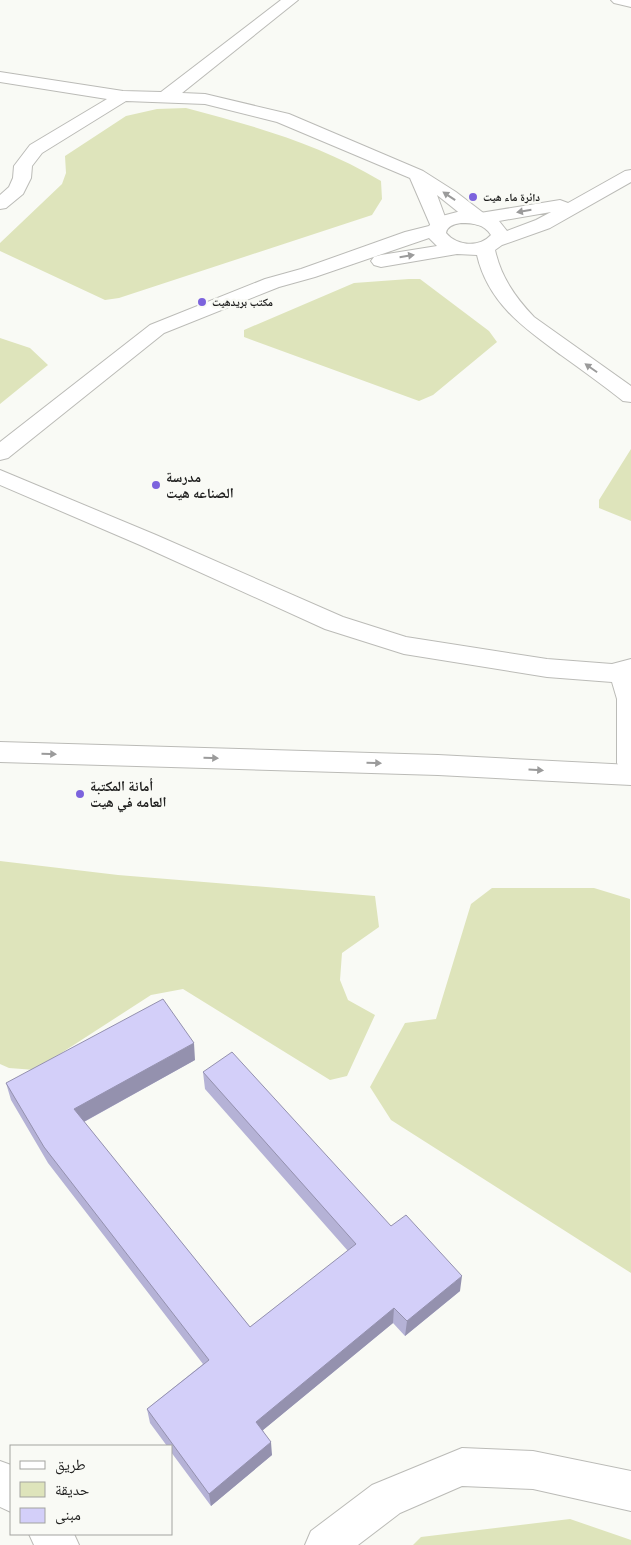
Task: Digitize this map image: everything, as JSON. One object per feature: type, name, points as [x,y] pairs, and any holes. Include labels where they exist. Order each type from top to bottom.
[{"type":"street","points":[[163,98],[176,90],[290,0]]},
{"type":"street","points":[[619,0],[631,2]]},
{"type":"street","points":[[0,77],[123,96],[205,99],[283,118],[417,175],[450,196],[479,219],[490,222],[497,228],[500,235],[491,244],[487,262],[493,276],[512,306],[527,321],[631,396]]},
{"type":"street","points":[[0,204],[17,190],[22,178],[23,166],[36,149],[123,96]]},
{"type":"street","points":[[417,175],[432,204],[439,239],[450,246],[459,248]]},
{"type":"street","points":[[308,273],[491,244],[543,224],[631,175]]},
{"type":"street","points":[[0,453],[157,329],[272,283],[308,273],[438,227],[452,219],[479,219],[589,200]]},
{"type":"street","points":[[0,477],[148,540],[334,623],[404,645],[547,668],[612,673],[626,669],[630,699],[631,763]]},
{"type":"street","points":[[3,756],[438,765],[631,775]]},
{"type":"street","points":[[325,1545],[386,1499],[462,1467],[534,1470],[631,1491]]},
{"type":"street","points":[[0,1480],[10,1491]]},
{"type":"street","points":[[50,1535],[59,1545]]},
{"type":"green space","points":[[186,108],[286,137],[358,168],[381,181],[382,199],[372,215],[119,298],[105,300],[0,251],[0,243],[62,184],[66,173],[65,156],[126,116],[157,109]]},
{"type":"green space","points":[[420,279],[489,331],[497,342],[433,395],[419,401],[244,337],[244,330],[354,283]]},
{"type":"green space","points":[[0,338],[30,348],[48,365],[0,404]]},
{"type":"green space","points":[[631,449],[631,521],[599,508],[599,500]]},
{"type":"green space","points":[[0,861],[118,875],[375,896],[379,927],[342,953],[340,980],[348,1000],[375,1015],[347,1076],[330,1080],[183,989],[151,995],[35,1070],[9,1068],[0,1064]]},
{"type":"green space","points":[[492,888],[594,888],[630,899],[631,1273],[391,1120],[370,1087],[405,1023],[436,1019],[471,904]]},
{"type":"green space","points":[[570,1519],[631,1540],[631,1545],[413,1545],[421,1537]]},
{"type":"building","points":[[163,999],[194,1043],[74,1109],[250,1327],[356,1244],[203,1072],[232,1052],[391,1226],[406,1215],[462,1276],[407,1321],[394,1308],[256,1422],[271,1442],[209,1494],[147,1409],[209,1360],[44,1147],[6,1083]]},
{"type":"place","name":"دائرة ماء هيت","points":[[473,197]]},
{"type":"place","name":"مكتب بريدهيت","points":[[202,302]]},
{"type":"place","name":"مدرسة الصناعه هيت","points":[[156,485]]},
{"type":"place","name":"أمانة المكتبة العامه في هيت","points":[[80,794]]}]
